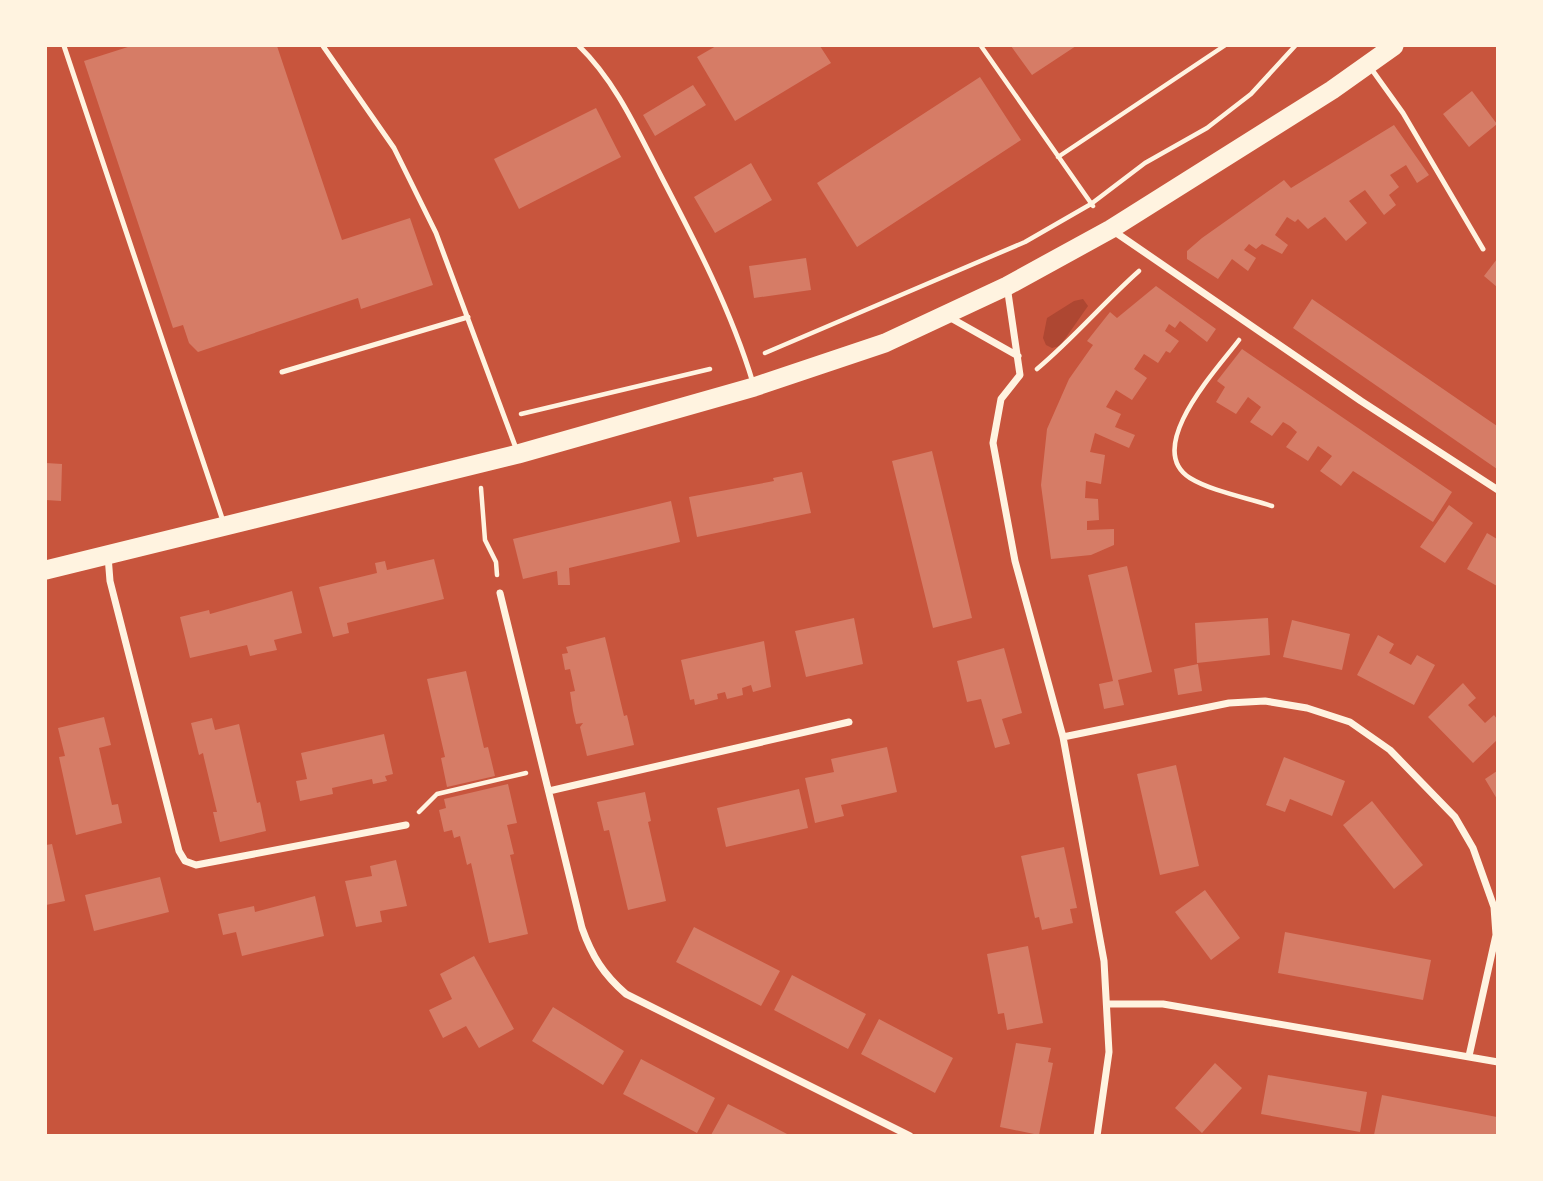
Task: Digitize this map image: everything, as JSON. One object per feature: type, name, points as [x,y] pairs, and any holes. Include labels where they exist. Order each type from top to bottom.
[{"type":"highway","points":[[46,570],[518,454],[754,387],[885,343],[1007,286],[1111,229],[1332,90],[1394,46]]},
{"type":"street","points":[[1111,229],[1497,491]]},
{"type":"street","points":[[1007,286],[1020,375],[1001,399],[993,443],[1015,561],[1063,737],[1104,961],[1109,1052],[1097,1136]]},
{"type":"street","points":[[945,315],[1018,356]]},
{"type":"street","points":[[107,556],[110,581],[169,811],[180,851],[186,860],[196,865],[406,825]]},
{"type":"street","points":[[500,593],[582,928],[592,957],[608,979],[626,994],[910,1136]]},
{"type":"street","points":[[1063,737],[1229,703],[1265,701],[1307,708],[1350,722],[1390,750],[1455,817],[1474,848],[1494,907],[1496,935],[1469,1056]]},
{"type":"street","points":[[549,791],[849,722]]},
{"type":"street","points":[[1108,1004],[1163,1004],[1497,1062]]},
{"type":"lane","points":[[64,46],[225,526]]},
{"type":"lane","points":[[323,46],[394,148],[436,233],[518,454]]},
{"type":"lane","points":[[579,46],[598,64],[622,100],[694,240],[746,361],[754,387]]},
{"type":"lane","points":[[1368,63],[1403,113],[1483,248]]},
{"type":"lane","points":[[282,372],[468,317]]},
{"type":"path","points":[[981,46],[1111,229]]},
{"type":"path","points":[[1058,157],[1224,46]]},
{"type":"path","points":[[506,417],[746,361],[1025,242],[1091,204],[1146,163],[1207,128],[1251,94],[1295,46]]},
{"type":"path","points":[[1001,399],[1072,339],[1112,295],[1153,259]]},
{"type":"path","points":[[1250,325],[1192,403],[1177,428],[1175,449],[1179,468],[1191,478],[1272,506]]},
{"type":"path","points":[[480,481],[485,540],[496,562],[500,593]]},
{"type":"path","points":[[406,825],[437,794],[544,769]]},
{"type":"shaded area","points":[[1083,299],[1088,306],[1060,346],[1052,348],[1046,345],[1043,338],[1047,318],[1074,301]]},
{"type":"building","points":[[131,46],[277,46],[342,240],[410,218],[433,285],[361,309],[358,298],[198,352],[189,343],[183,325],[173,328],[84,61]]},
{"type":"building","points":[[716,46],[820,46],[831,63],[735,121],[697,57]]},
{"type":"building","points":[[1011,46],[1076,46],[1032,75]]},
{"type":"building","points":[[980,77],[1021,140],[857,247],[817,183]]},
{"type":"building","points":[[693,85],[706,105],[655,136],[643,115]]},
{"type":"building","points":[[1472,91],[1497,124],[1469,147],[1443,114]]},
{"type":"building","points":[[596,108],[621,157],[519,209],[494,159]]},
{"type":"building","points":[[1394,125],[1429,175],[1417,183],[1406,165],[1390,175],[1399,187],[1389,195],[1396,205],[1384,215],[1365,190],[1349,201],[1367,223],[1346,241],[1325,217],[1308,229],[1298,219],[1295,222],[1287,217],[1275,235],[1288,245],[1282,254],[1262,244],[1256,249],[1249,244],[1244,250],[1256,258],[1248,271],[1232,259],[1218,279],[1187,259],[1187,251],[1202,238],[1284,180],[1291,188]]},
{"type":"building","points":[[751,163],[772,200],[715,233],[694,197]]},
{"type":"building","points":[[806,258],[811,290],[754,298],[749,266]]},
{"type":"building","points":[[1497,259],[1497,287],[1484,276]]},
{"type":"building","points":[[1156,286],[1216,329],[1207,342],[1180,321],[1175,328],[1169,324],[1165,331],[1179,341],[1170,353],[1166,351],[1158,363],[1144,354],[1134,369],[1147,378],[1132,400],[1116,390],[1106,407],[1121,414],[1115,427],[1135,435],[1129,448],[1095,433],[1090,452],[1105,455],[1101,484],[1086,481],[1085,498],[1098,499],[1099,520],[1087,521],[1087,530],[1114,529],[1114,545],[1091,555],[1051,559],[1041,485],[1047,429],[1069,379],[1093,345],[1087,341],[1110,312],[1117,318]]},
{"type":"building","points":[[1312,299],[1497,426],[1497,469],[1293,328]]},
{"type":"building","points":[[1242,349],[1452,492],[1433,522],[1353,471],[1341,486],[1320,471],[1332,456],[1318,446],[1308,461],[1286,447],[1297,432],[1290,426],[1283,422],[1272,436],[1250,422],[1261,407],[1248,397],[1236,414],[1216,402],[1225,387],[1217,381]]},
{"type":"building","points":[[932,451],[972,618],[933,628],[892,461]]},
{"type":"building","points":[[46,463],[62,464],[61,501],[46,500]]},
{"type":"building","points":[[802,472],[811,513],[697,537],[689,497],[774,481],[773,478]]},
{"type":"building","points":[[671,501],[680,542],[569,568],[570,585],[558,585],[557,571],[523,579],[513,539]]},
{"type":"building","points":[[1449,505],[1473,523],[1445,563],[1420,547]]},
{"type":"building","points":[[1487,533],[1497,539],[1497,586],[1467,569]]},
{"type":"building","points":[[434,559],[444,599],[347,623],[349,633],[333,637],[319,587],[377,573],[375,563],[385,561],[387,570]]},
{"type":"building","points":[[1127,566],[1152,672],[1118,680],[1124,705],[1104,709],[1099,684],[1113,681],[1088,575]]},
{"type":"building","points":[[292,591],[302,633],[274,640],[277,650],[250,656],[247,645],[190,658],[180,617],[209,610],[210,614]]},
{"type":"building","points":[[854,618],[863,664],[806,677],[795,631]]},
{"type":"building","points":[[1268,618],[1270,655],[1197,663],[1195,623]]},
{"type":"building","points":[[1292,620],[1350,634],[1342,670],[1283,657]]},
{"type":"building","points":[[1378,635],[1394,644],[1389,653],[1411,665],[1417,655],[1435,665],[1414,705],[1357,675]]},
{"type":"building","points":[[605,637],[624,716],[627,715],[634,745],[587,756],[580,727],[583,723],[576,724],[573,711],[570,692],[575,691],[570,669],[565,670],[562,654],[568,653],[566,647]]},
{"type":"building","points":[[764,641],[771,687],[753,692],[751,685],[742,688],[743,695],[727,699],[725,692],[717,694],[718,699],[695,705],[694,699],[690,700],[681,660]]},
{"type":"building","points":[[1004,648],[1022,713],[1002,719],[1010,744],[995,748],[981,699],[967,702],[957,661]]},
{"type":"building","points":[[1198,664],[1202,691],[1178,695],[1174,669]]},
{"type":"building","points":[[466,671],[484,748],[488,747],[495,776],[447,787],[441,758],[445,757],[427,679]]},
{"type":"building","points":[[1463,683],[1476,698],[1468,705],[1485,723],[1494,715],[1497,719],[1497,740],[1473,763],[1428,717]]},
{"type":"building","points":[[104,717],[111,745],[99,748],[112,805],[118,804],[122,823],[76,835],[59,757],[65,756],[58,728]]},
{"type":"building","points":[[212,718],[215,730],[239,724],[266,831],[220,842],[213,812],[217,812],[203,753],[199,755],[191,723]]},
{"type":"building","points":[[384,734],[393,774],[385,776],[387,781],[373,784],[372,779],[332,788],[333,794],[300,801],[296,781],[307,779],[301,753]]},
{"type":"building","points":[[887,747],[897,792],[841,805],[844,816],[815,823],[805,778],[834,772],[831,759]]},
{"type":"building","points":[[1284,757],[1345,781],[1332,816],[1290,799],[1285,812],[1266,805]]},
{"type":"building","points":[[1176,765],[1199,866],[1160,875],[1137,774]]},
{"type":"building","points":[[1497,771],[1497,799],[1485,779]]},
{"type":"building","points":[[508,784],[517,823],[507,825],[514,854],[510,855],[528,934],[489,943],[471,863],[467,865],[460,836],[454,838],[452,830],[444,832],[439,810],[446,808],[444,799]]},
{"type":"building","points":[[799,789],[808,828],[726,847],[717,808]]},
{"type":"building","points":[[645,792],[651,821],[648,822],[666,901],[628,910],[609,830],[604,831],[597,802]]},
{"type":"building","points":[[1372,801],[1423,865],[1394,889],[1343,825]]},
{"type":"building","points":[[52,844],[65,901],[46,905],[46,845]]},
{"type":"building","points":[[1064,847],[1077,908],[1070,909],[1073,923],[1042,930],[1039,917],[1035,918],[1021,856]]},
{"type":"building","points":[[396,860],[407,906],[380,911],[382,922],[356,927],[345,881],[372,876],[370,866]]},
{"type":"building","points":[[160,877],[169,912],[94,931],[85,895]]},
{"type":"building","points":[[1205,890],[1240,938],[1211,960],[1175,912]]},
{"type":"building","points":[[315,896],[324,936],[242,956],[236,932],[223,935],[218,914],[254,906],[255,912]]},
{"type":"building","points":[[694,927],[780,971],[761,1006],[676,962]]},
{"type":"building","points":[[1285,932],[1431,960],[1423,1000],[1278,973]]},
{"type":"building","points":[[1028,946],[1043,1023],[1007,1030],[1004,1013],[998,1014],[987,954]]},
{"type":"building","points":[[474,956],[514,1029],[479,1048],[466,1026],[443,1038],[429,1010],[452,999],[440,974]]},
{"type":"building","points":[[792,975],[866,1014],[848,1049],[774,1010]]},
{"type":"building","points":[[553,1007],[624,1051],[603,1085],[532,1041]]},
{"type":"building","points":[[879,1019],[953,1058],[935,1093],[861,1054]]},
{"type":"building","points":[[1016,1043],[1051,1048],[1048,1062],[1053,1063],[1039,1135],[1000,1127]]},
{"type":"building","points":[[641,1059],[715,1098],[697,1133],[623,1094]]},
{"type":"building","points":[[1215,1063],[1242,1088],[1202,1133],[1175,1108]]},
{"type":"building","points":[[1268,1075],[1367,1092],[1360,1132],[1261,1114]]},
{"type":"building","points":[[1382,1095],[1497,1117],[1497,1135],[1374,1135]]},
{"type":"building","points":[[728,1104],[764,1122],[789,1135],[711,1135]]}]
